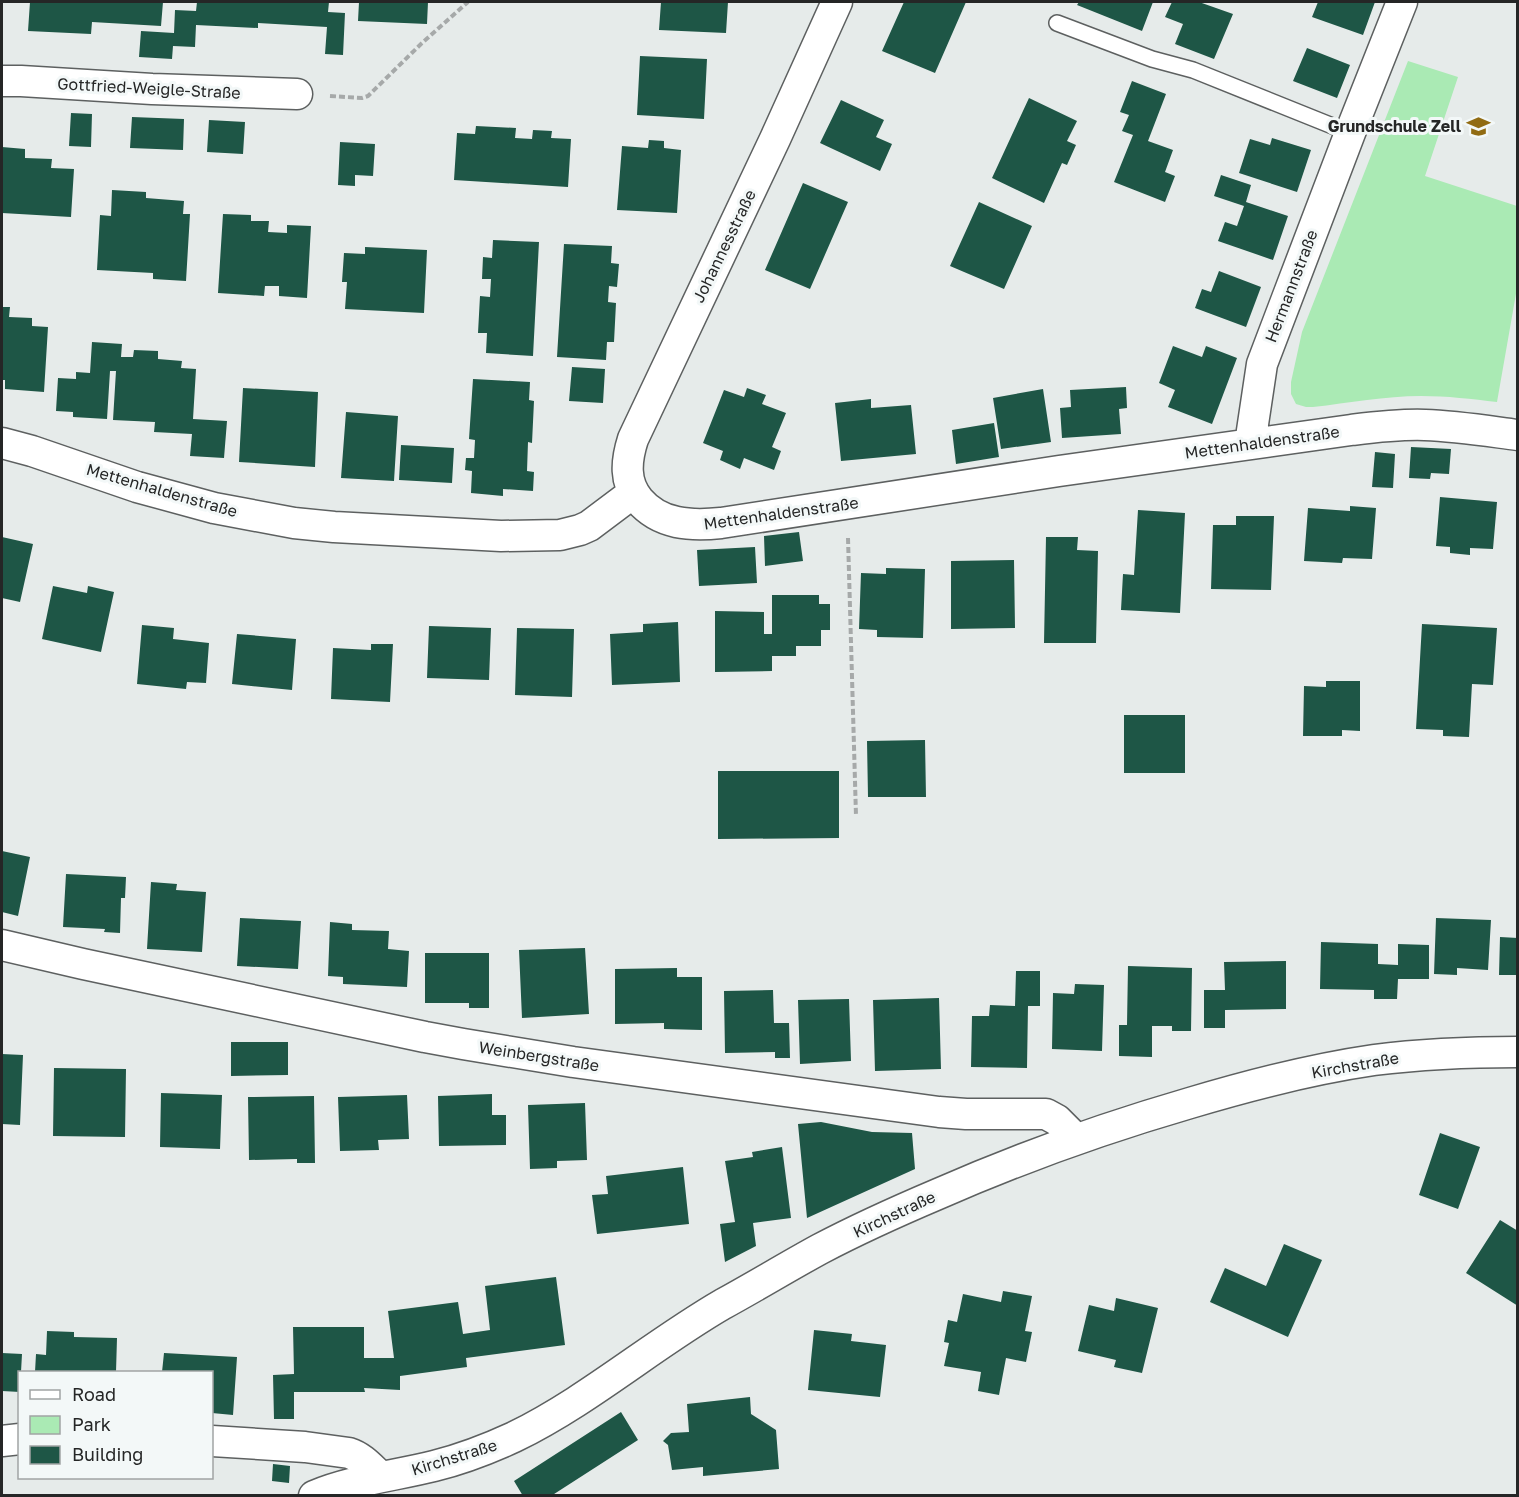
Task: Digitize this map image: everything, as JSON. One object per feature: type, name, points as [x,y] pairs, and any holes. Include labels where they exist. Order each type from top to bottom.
[{"type":"street","name":"Johannesstraße","points":[[633,493],[627,476],[627,468],[637,428],[771,150],[837,2]]},
{"type":"street","name":"Hermannstraße","points":[[1250,444],[1262,364],[1402,2]]},
{"type":"street","name":"Gottfried-Weigle-Straße","points":[[2,81],[297,94]]},
{"type":"street","name":"Mettenhaldenstraße","points":[[2,443],[136,487],[214,508],[294,523],[364,530],[501,537],[560,535],[580,530],[633,493],[643,505],[659,517],[679,523],[721,523],[1059,471],[1351,430],[1397,425],[1451,426],[1518,435]]},
{"type":"street","name":"Weinbergstraße","points":[[2,945],[413,1035],[516,1053],[939,1112],[1041,1113],[1057,1120],[1076,1139]]},
{"type":"street","name":"Kirchstraße","points":[[314,1496],[336,1488],[454,1460],[520,1433],[574,1401],[705,1315],[819,1250],[899,1211],[977,1177],[1076,1139],[1150,1114],[1235,1090],[1341,1066],[1404,1057],[1470,1052],[1518,1052]]},
{"type":"street","points":[[2,1441],[18,1439]]},
{"type":"street","points":[[213,1441],[304,1447],[349,1453],[362,1460],[381,1477]]},
{"type":"lane","points":[[1057,23],[1152,59],[1193,70],[1350,133]]},
{"type":"path","points":[[297,94],[365,97],[468,2]]},
{"type":"path","points":[[847,504],[856,816]]},
{"type":"green space","points":[[1408,61],[1458,77],[1425,176],[1517,206],[1517,288],[1497,402],[1450,397],[1408,396],[1313,407],[1296,404],[1291,394],[1291,382],[1302,332]]},
{"type":"building","points":[[30,2],[163,2],[161,26],[92,22],[91,34],[28,31]]},
{"type":"building","points":[[197,2],[329,2],[328,12],[345,13],[343,55],[325,54],[327,27],[258,23],[258,28],[196,25],[195,47],[173,46],[172,59],[139,57],[141,31],[174,33],[175,10],[196,11]]},
{"type":"building","points":[[359,2],[428,2],[427,24],[358,21]]},
{"type":"building","points":[[661,2],[728,2],[726,33],[659,30]]},
{"type":"building","points":[[904,2],[966,2],[935,73],[882,51]]},
{"type":"building","points":[[1079,2],[1153,2],[1142,31],[1077,5]]},
{"type":"building","points":[[1172,2],[1199,2],[1233,14],[1214,59],[1175,44],[1183,24],[1165,17]]},
{"type":"building","points":[[1318,2],[1375,2],[1363,35],[1312,17]]},
{"type":"building","points":[[1307,48],[1350,65],[1337,98],[1293,81]]},
{"type":"building","points":[[640,56],[707,59],[704,119],[637,115]]},
{"type":"building","points":[[1132,81],[1166,94],[1148,141],[1173,150],[1165,172],[1175,176],[1165,202],[1114,182],[1133,135],[1122,131],[1129,115],[1120,112]]},
{"type":"building","points":[[1029,98],[1077,121],[1067,141],[1076,145],[1067,165],[1062,163],[1044,203],[992,178]]},
{"type":"building","points":[[841,100],[884,120],[876,137],[892,144],[880,171],[820,143]]},
{"type":"building","points":[[71,113],[92,114],[91,147],[69,146]]},
{"type":"building","points":[[132,117],[184,119],[183,150],[130,148]]},
{"type":"building","points":[[209,120],[245,122],[243,154],[207,152]]},
{"type":"building","points":[[476,126],[516,128],[515,138],[532,139],[533,130],[552,131],[551,138],[571,139],[568,187],[454,180],[457,133],[475,134]]},
{"type":"building","points":[[1272,138],[1311,150],[1297,192],[1239,173],[1250,139],[1270,145]]},
{"type":"building","points":[[649,140],[664,141],[664,148],[681,150],[677,213],[617,210],[622,146],[648,148]]},
{"type":"building","points":[[340,142],[375,144],[373,176],[355,175],[355,186],[338,185]]},
{"type":"building","points":[[2,147],[25,149],[25,158],[52,159],[51,168],[74,169],[71,217],[2,213]]},
{"type":"building","points":[[1221,175],[1251,185],[1246,202],[1288,216],[1273,260],[1218,241],[1225,222],[1237,226],[1244,206],[1214,196]]},
{"type":"building","points":[[803,183],[848,202],[810,289],[765,270]]},
{"type":"building","points":[[112,190],[146,192],[146,198],[184,201],[183,214],[190,214],[186,281],[153,279],[153,273],[97,270],[100,215],[111,216]]},
{"type":"building","points":[[979,202],[1032,226],[1004,289],[950,266]]},
{"type":"building","points":[[223,214],[251,215],[251,221],[269,221],[268,232],[287,233],[287,225],[311,226],[307,298],[279,296],[279,286],[265,286],[264,296],[218,293]]},
{"type":"building","points":[[493,240],[539,242],[533,356],[486,353],[487,333],[478,333],[480,296],[490,297],[491,279],[482,279],[483,257],[492,258]]},
{"type":"building","points":[[564,244],[612,246],[611,263],[619,264],[617,287],[609,286],[608,302],[616,303],[614,342],[607,342],[606,360],[557,357]]},
{"type":"building","points":[[365,247],[427,250],[424,313],[345,309],[347,282],[342,282],[344,253],[365,254]]},
{"type":"building","points":[[1219,271],[1261,287],[1246,327],[1195,308],[1202,289],[1211,292]]},
{"type":"building","points":[[2,307],[10,307],[9,317],[32,318],[32,326],[48,327],[44,392],[5,389],[5,380],[2,380]]},
{"type":"building","points":[[92,342],[122,344],[121,357],[133,357],[134,350],[158,351],[158,359],[182,361],[181,368],[196,369],[193,419],[227,421],[224,458],[190,456],[192,434],[154,432],[155,422],[113,420],[116,371],[110,371],[107,419],[73,417],[73,412],[56,411],[58,378],[76,379],[76,372],[90,373]]},
{"type":"building","points":[[1173,346],[1202,357],[1206,346],[1237,358],[1212,424],[1168,407],[1175,390],[1159,383]]},
{"type":"building","points":[[572,367],[605,369],[603,403],[569,401]]},
{"type":"building","points":[[473,379],[530,382],[529,400],[534,401],[532,443],[528,442],[527,471],[534,472],[533,491],[503,489],[503,496],[471,493],[472,471],[465,470],[466,458],[474,458],[475,440],[469,439]]},
{"type":"building","points":[[1126,387],[1127,408],[1119,409],[1121,434],[1062,438],[1060,408],[1071,407],[1070,390]]},
{"type":"building","points":[[243,388],[318,392],[315,467],[239,462]]},
{"type":"building","points":[[747,388],[766,395],[762,404],[786,413],[772,447],[781,451],[774,470],[744,458],[740,469],[720,460],[723,451],[703,443],[724,390],[744,397]]},
{"type":"building","points":[[1043,389],[1051,442],[1001,449],[993,398]]},
{"type":"building","points":[[871,399],[871,408],[911,405],[916,454],[841,461],[835,403]]},
{"type":"building","points":[[346,412],[398,416],[394,481],[341,478]]},
{"type":"building","points":[[994,423],[999,457],[956,464],[952,430]]},
{"type":"building","points":[[401,445],[454,448],[452,483],[399,480]]},
{"type":"building","points":[[1411,447],[1451,449],[1449,474],[1431,473],[1430,479],[1409,478]]},
{"type":"building","points":[[1375,452],[1395,454],[1393,488],[1372,487]]},
{"type":"building","points":[[1440,497],[1497,502],[1493,549],[1470,548],[1470,555],[1450,553],[1450,547],[1436,546]]},
{"type":"building","points":[[1350,506],[1376,508],[1372,559],[1343,558],[1342,563],[1304,561],[1308,508],[1350,511]]},
{"type":"building","points":[[1138,510],[1185,513],[1180,613],[1121,610],[1123,574],[1134,575]]},
{"type":"building","points":[[1236,516],[1274,516],[1271,590],[1211,589],[1213,525],[1236,525]]},
{"type":"building","points":[[799,532],[803,561],[765,566],[764,536]]},
{"type":"building","points":[[2,537],[33,544],[20,602],[2,598]]},
{"type":"building","points":[[1046,537],[1078,537],[1077,550],[1098,551],[1096,643],[1044,643]]},
{"type":"building","points":[[755,547],[757,583],[699,586],[697,550]]},
{"type":"building","points":[[1014,560],[1015,628],[951,629],[951,561]]},
{"type":"building","points":[[886,568],[925,569],[923,638],[877,637],[877,630],[859,629],[861,573],[886,574]]},
{"type":"building","points":[[53,586],[87,593],[88,586],[114,592],[101,652],[42,639]]},
{"type":"building","points":[[772,595],[819,595],[819,604],[830,604],[830,630],[821,630],[821,646],[796,646],[796,656],[772,656],[772,671],[715,672],[715,611],[764,612],[764,634],[772,634]]},
{"type":"building","points":[[678,622],[680,682],[612,685],[610,634],[643,632],[643,624]]},
{"type":"building","points":[[1422,624],[1497,628],[1493,685],[1472,684],[1469,737],[1443,736],[1443,730],[1416,729]]},
{"type":"building","points":[[142,625],[174,628],[173,639],[209,643],[206,683],[187,682],[186,689],[137,684]]},
{"type":"building","points":[[429,626],[491,628],[489,680],[427,678]]},
{"type":"building","points":[[517,628],[574,629],[572,697],[515,695]]},
{"type":"building","points":[[237,634],[296,639],[292,690],[232,684]]},
{"type":"building","points":[[371,644],[393,644],[390,702],[331,699],[333,648],[371,650]]},
{"type":"building","points":[[1326,681],[1360,681],[1360,731],[1342,730],[1342,736],[1303,736],[1304,686],[1326,687]]},
{"type":"building","points":[[1124,715],[1185,715],[1185,773],[1124,773]]},
{"type":"building","points":[[925,740],[926,797],[868,797],[867,741]]},
{"type":"building","points":[[718,771],[839,771],[839,838],[718,839]]},
{"type":"building","points":[[2,851],[30,857],[18,916],[2,912]]},
{"type":"building","points":[[66,874],[126,877],[125,898],[121,898],[120,933],[104,932],[105,929],[63,927]]},
{"type":"building","points":[[151,882],[177,884],[176,890],[206,892],[202,952],[147,949]]},
{"type":"building","points":[[240,918],[301,921],[298,969],[237,966]]},
{"type":"building","points":[[1436,918],[1491,920],[1488,970],[1457,968],[1457,975],[1434,974]]},
{"type":"building","points":[[330,922],[352,924],[352,930],[389,931],[388,949],[409,951],[407,987],[343,984],[343,977],[328,976]]},
{"type":"building","points":[[1500,937],[1518,938],[1518,975],[1499,975]]},
{"type":"building","points":[[1321,942],[1378,944],[1378,964],[1398,965],[1398,944],[1429,945],[1429,979],[1398,979],[1397,999],[1374,999],[1374,990],[1320,989]]},
{"type":"building","points":[[585,948],[589,1014],[522,1018],[519,950]]},
{"type":"building","points":[[425,953],[489,953],[489,1008],[469,1008],[469,1003],[425,1003]]},
{"type":"building","points":[[1286,961],[1286,1009],[1225,1010],[1225,1028],[1204,1028],[1204,990],[1225,990],[1224,962]]},
{"type":"building","points":[[1128,966],[1192,968],[1191,1031],[1172,1031],[1172,1026],[1152,1026],[1152,1057],[1119,1056],[1119,1025],[1127,1025]]},
{"type":"building","points":[[677,968],[677,977],[702,977],[702,1030],[664,1029],[664,1023],[615,1024],[615,969]]},
{"type":"building","points":[[1016,971],[1040,971],[1040,1006],[1028,1006],[1027,1068],[971,1067],[972,1016],[989,1016],[990,1005],[1015,1006]]},
{"type":"building","points":[[1075,984],[1104,985],[1102,1051],[1052,1049],[1053,993],[1074,994]]},
{"type":"building","points":[[773,990],[774,1023],[789,1023],[790,1058],[775,1058],[775,1052],[725,1053],[724,991]]},
{"type":"building","points":[[939,998],[941,1069],[875,1071],[873,1000]]},
{"type":"building","points":[[849,999],[851,1061],[800,1064],[798,1000]]},
{"type":"building","points":[[231,1042],[288,1042],[288,1075],[231,1076]]},
{"type":"building","points":[[2,1054],[23,1055],[20,1125],[2,1124]]},
{"type":"building","points":[[54,1068],[126,1069],[125,1137],[53,1136]]},
{"type":"building","points":[[161,1093],[222,1095],[220,1149],[160,1147]]},
{"type":"building","points":[[492,1094],[492,1115],[506,1115],[506,1145],[439,1146],[438,1096]]},
{"type":"building","points":[[407,1095],[409,1139],[378,1140],[379,1150],[340,1151],[338,1097]]},
{"type":"building","points":[[314,1096],[315,1163],[297,1163],[297,1159],[249,1160],[248,1097]]},
{"type":"building","points":[[585,1103],[587,1160],[557,1161],[557,1168],[530,1169],[528,1105]]},
{"type":"building","points":[[821,1122],[872,1132],[912,1133],[915,1169],[807,1218],[798,1124]]},
{"type":"building","points":[[1440,1133],[1480,1147],[1458,1209],[1419,1195]]},
{"type":"building","points":[[782,1147],[791,1218],[753,1223],[756,1246],[725,1262],[720,1224],[735,1222],[725,1161],[753,1157],[752,1152]]},
{"type":"building","points":[[683,1167],[689,1224],[597,1234],[592,1195],[608,1194],[606,1176]]},
{"type":"building","points":[[1500,1220],[1518,1231],[1518,1306],[1466,1273]]},
{"type":"building","points":[[1284,1244],[1322,1260],[1288,1337],[1210,1302],[1225,1268],[1266,1286]]},
{"type":"building","points":[[556,1277],[565,1345],[466,1358],[467,1367],[400,1376],[400,1390],[364,1388],[365,1392],[294,1392],[294,1419],[274,1419],[273,1375],[294,1374],[293,1327],[364,1327],[364,1358],[394,1358],[388,1311],[458,1302],[463,1334],[490,1330],[485,1286]]},
{"type":"building","points":[[1003,1291],[1032,1296],[1025,1331],[1032,1332],[1026,1362],[1006,1358],[999,1395],[978,1391],[981,1372],[944,1366],[949,1343],[944,1342],[948,1320],[957,1322],[963,1294],[1001,1302]]},
{"type":"building","points":[[1116,1298],[1158,1308],[1142,1373],[1114,1367],[1116,1360],[1078,1351],[1089,1305],[1114,1311]]},
{"type":"building","points":[[814,1330],[852,1334],[851,1341],[886,1345],[880,1397],[808,1390]]},
{"type":"building","points":[[47,1331],[74,1332],[74,1337],[117,1338],[116,1371],[35,1371],[36,1354],[46,1355]]},
{"type":"building","points":[[2,1353],[22,1354],[21,1371],[18,1371],[18,1392],[2,1391]]},
{"type":"building","points":[[164,1353],[237,1357],[233,1415],[213,1413],[213,1371],[162,1371]]},
{"type":"building","points":[[750,1397],[751,1414],[776,1430],[779,1469],[703,1476],[703,1467],[672,1470],[668,1445],[663,1441],[671,1433],[689,1432],[687,1404]]},
{"type":"building","points":[[621,1412],[638,1440],[551,1496],[523,1496],[514,1481]]},
{"type":"building","points":[[273,1464],[290,1466],[289,1483],[272,1481]]},
{"type":"place","name":"Grundschule Zell","points":[[1479,126]]}]
